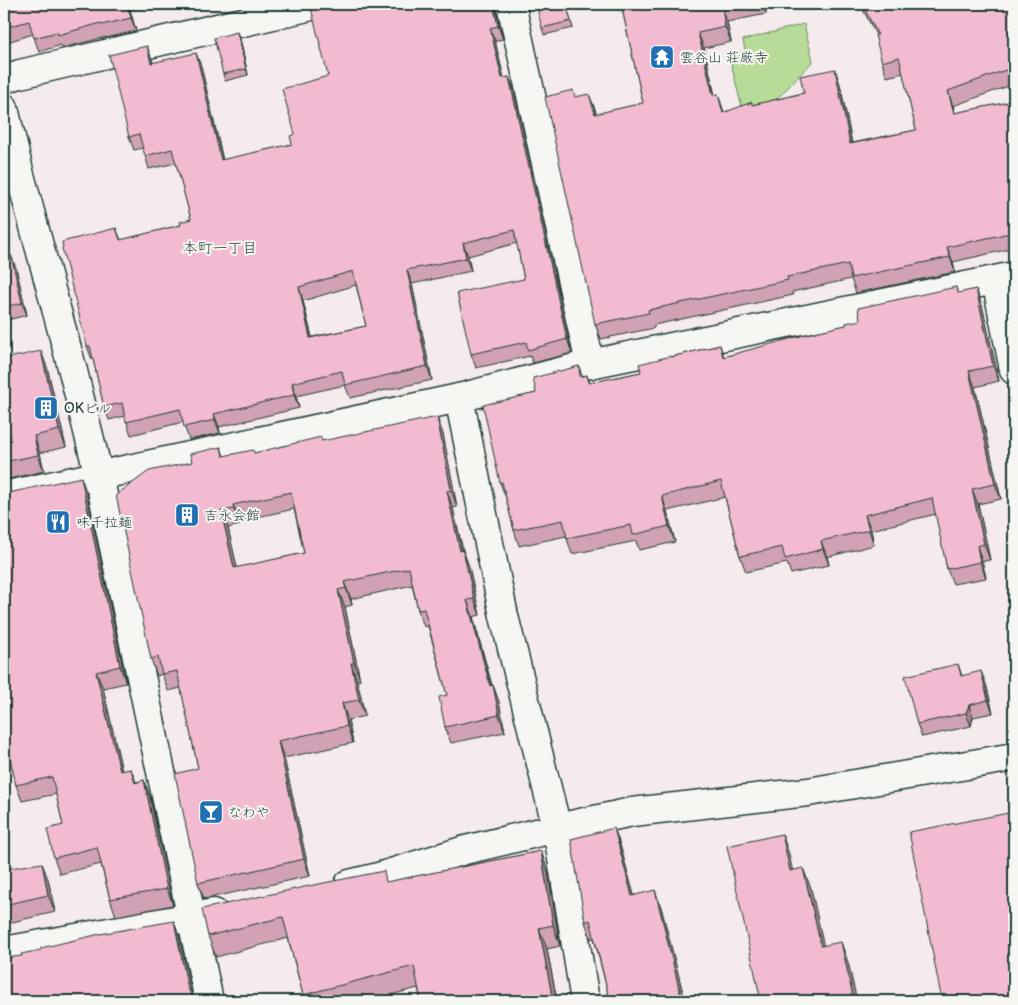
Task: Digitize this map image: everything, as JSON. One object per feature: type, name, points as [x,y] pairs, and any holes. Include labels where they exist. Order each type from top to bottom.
[{"type":"street","points":[[4,79],[320,4]]},
{"type":"street","points":[[510,4],[590,364]]},
{"type":"street","points":[[4,108],[99,476],[209,1001]]},
{"type":"street","points":[[4,496],[459,398],[590,364],[1005,278],[1014,370]]},
{"type":"street","points":[[459,398],[504,616],[557,828],[585,1001]]},
{"type":"street","points":[[322,890],[378,877],[465,850],[632,812],[808,792],[1014,757]]},
{"type":"street","points":[[4,951],[239,908]]},
{"type":"green space","points":[[804,24],[813,61],[776,100],[742,108],[729,55],[745,51],[743,40]]},
{"type":"building","points":[[4,4],[127,4],[131,18],[102,25],[101,23],[58,35],[57,32],[34,38],[29,21],[4,28]]},
{"type":"building","points":[[323,4],[361,4],[362,7],[375,4],[493,4],[498,26],[490,28],[502,78],[509,77],[567,339],[528,350],[526,342],[471,354],[457,293],[524,279],[514,230],[463,243],[466,258],[407,270],[427,366],[345,385],[342,371],[292,383],[294,395],[214,414],[215,420],[184,427],[180,409],[126,422],[122,403],[104,407],[62,242],[116,228],[120,240],[181,225],[180,222],[191,219],[172,149],[145,156],[139,134],[129,137],[109,55],[147,46],[151,63],[196,53],[221,160],[292,144],[290,136],[295,134],[282,89],[328,76],[311,8]],"holes":[[[353,271],[366,326],[310,338],[299,287]]]},
{"type":"building","points":[[536,4],[566,4],[571,21],[542,28]]},
{"type":"building","points":[[621,4],[739,4],[722,7],[725,27],[698,33],[713,95],[718,94],[723,113],[752,102],[752,105],[804,93],[800,76],[835,69],[850,144],[916,130],[899,57],[882,62],[875,35],[878,35],[862,4],[1014,4],[1014,67],[948,91],[954,113],[1014,101],[1014,232],[947,247],[950,257],[851,278],[848,264],[787,277],[788,280],[648,310],[649,313],[595,324],[545,97],[573,90],[575,97],[589,94],[595,114],[643,103]]},
{"type":"building","points":[[237,32],[246,69],[223,74],[214,38]]},
{"type":"building","points":[[4,247],[6,257],[11,255],[22,303],[4,307]]},
{"type":"building","points":[[956,287],[958,293],[976,289],[993,366],[969,371],[995,484],[972,489],[984,544],[977,546],[980,562],[947,569],[932,498],[865,515],[869,530],[821,541],[823,549],[785,559],[782,547],[740,556],[721,481],[662,496],[669,526],[633,535],[631,525],[567,538],[563,520],[514,530],[502,482],[500,483],[483,405],[536,393],[533,378],[579,366],[580,377],[587,375],[589,383],[641,372],[639,364],[720,345],[723,357],[860,320],[858,308]]},
{"type":"building","points":[[41,351],[59,430],[34,436],[38,455],[4,462],[4,359]]},
{"type":"building","points":[[437,417],[451,490],[447,491],[460,551],[463,550],[474,599],[467,600],[490,686],[493,685],[499,715],[445,727],[439,697],[447,695],[424,609],[418,610],[409,568],[344,582],[346,588],[338,590],[354,663],[351,663],[359,700],[342,703],[347,726],[278,741],[304,859],[198,883],[175,774],[198,768],[177,671],[162,674],[158,657],[151,659],[116,495],[149,471],[192,462],[190,454],[221,447],[223,456],[253,450],[254,453],[321,437],[322,441]],"holes":[[[291,492],[304,553],[234,568],[221,511],[234,509],[233,505]]]},
{"type":"building","points":[[81,477],[120,666],[96,672],[120,771],[131,769],[135,783],[144,780],[167,889],[110,899],[97,847],[54,858],[47,829],[63,825],[52,777],[16,785],[4,736],[4,494]]},
{"type":"building","points":[[958,664],[961,676],[981,671],[988,700],[969,705],[966,713],[917,724],[905,676]]},
{"type":"building","points":[[1014,673],[1014,709],[1007,674]]},
{"type":"building","points":[[1014,812],[1014,1001],[942,1001],[909,832]]},
{"type":"building","points":[[614,828],[632,896],[655,890],[681,996],[660,1001],[610,1001],[590,920],[585,922],[571,839]]},
{"type":"building","points":[[782,834],[790,871],[803,868],[821,946],[841,942],[854,1001],[761,1001],[727,846]]},
{"type":"building","points":[[541,851],[553,925],[539,928],[553,1001],[421,1001],[414,966],[303,995],[283,917],[208,936],[202,909],[384,871],[386,882]]},
{"type":"building","points":[[42,863],[48,895],[4,905],[4,869]]},
{"type":"building","points":[[174,921],[188,989],[195,998],[195,1001],[4,1001],[4,958],[22,956],[21,954],[41,950],[41,948],[100,934]]},
{"type":"place","name":"雲谷山 荘厳寺","points":[[662,57]]},
{"type":"place","name":"OKビル","points":[[46,408]]},
{"type":"place","name":"吉永会館","points":[[187,515]]},
{"type":"place","name":"味千拉麺","points":[[58,522]]},
{"type":"place","name":"なわや","points":[[211,812]]},
{"type":"district","name":"本町一丁目","points":[[220,248]]}]
